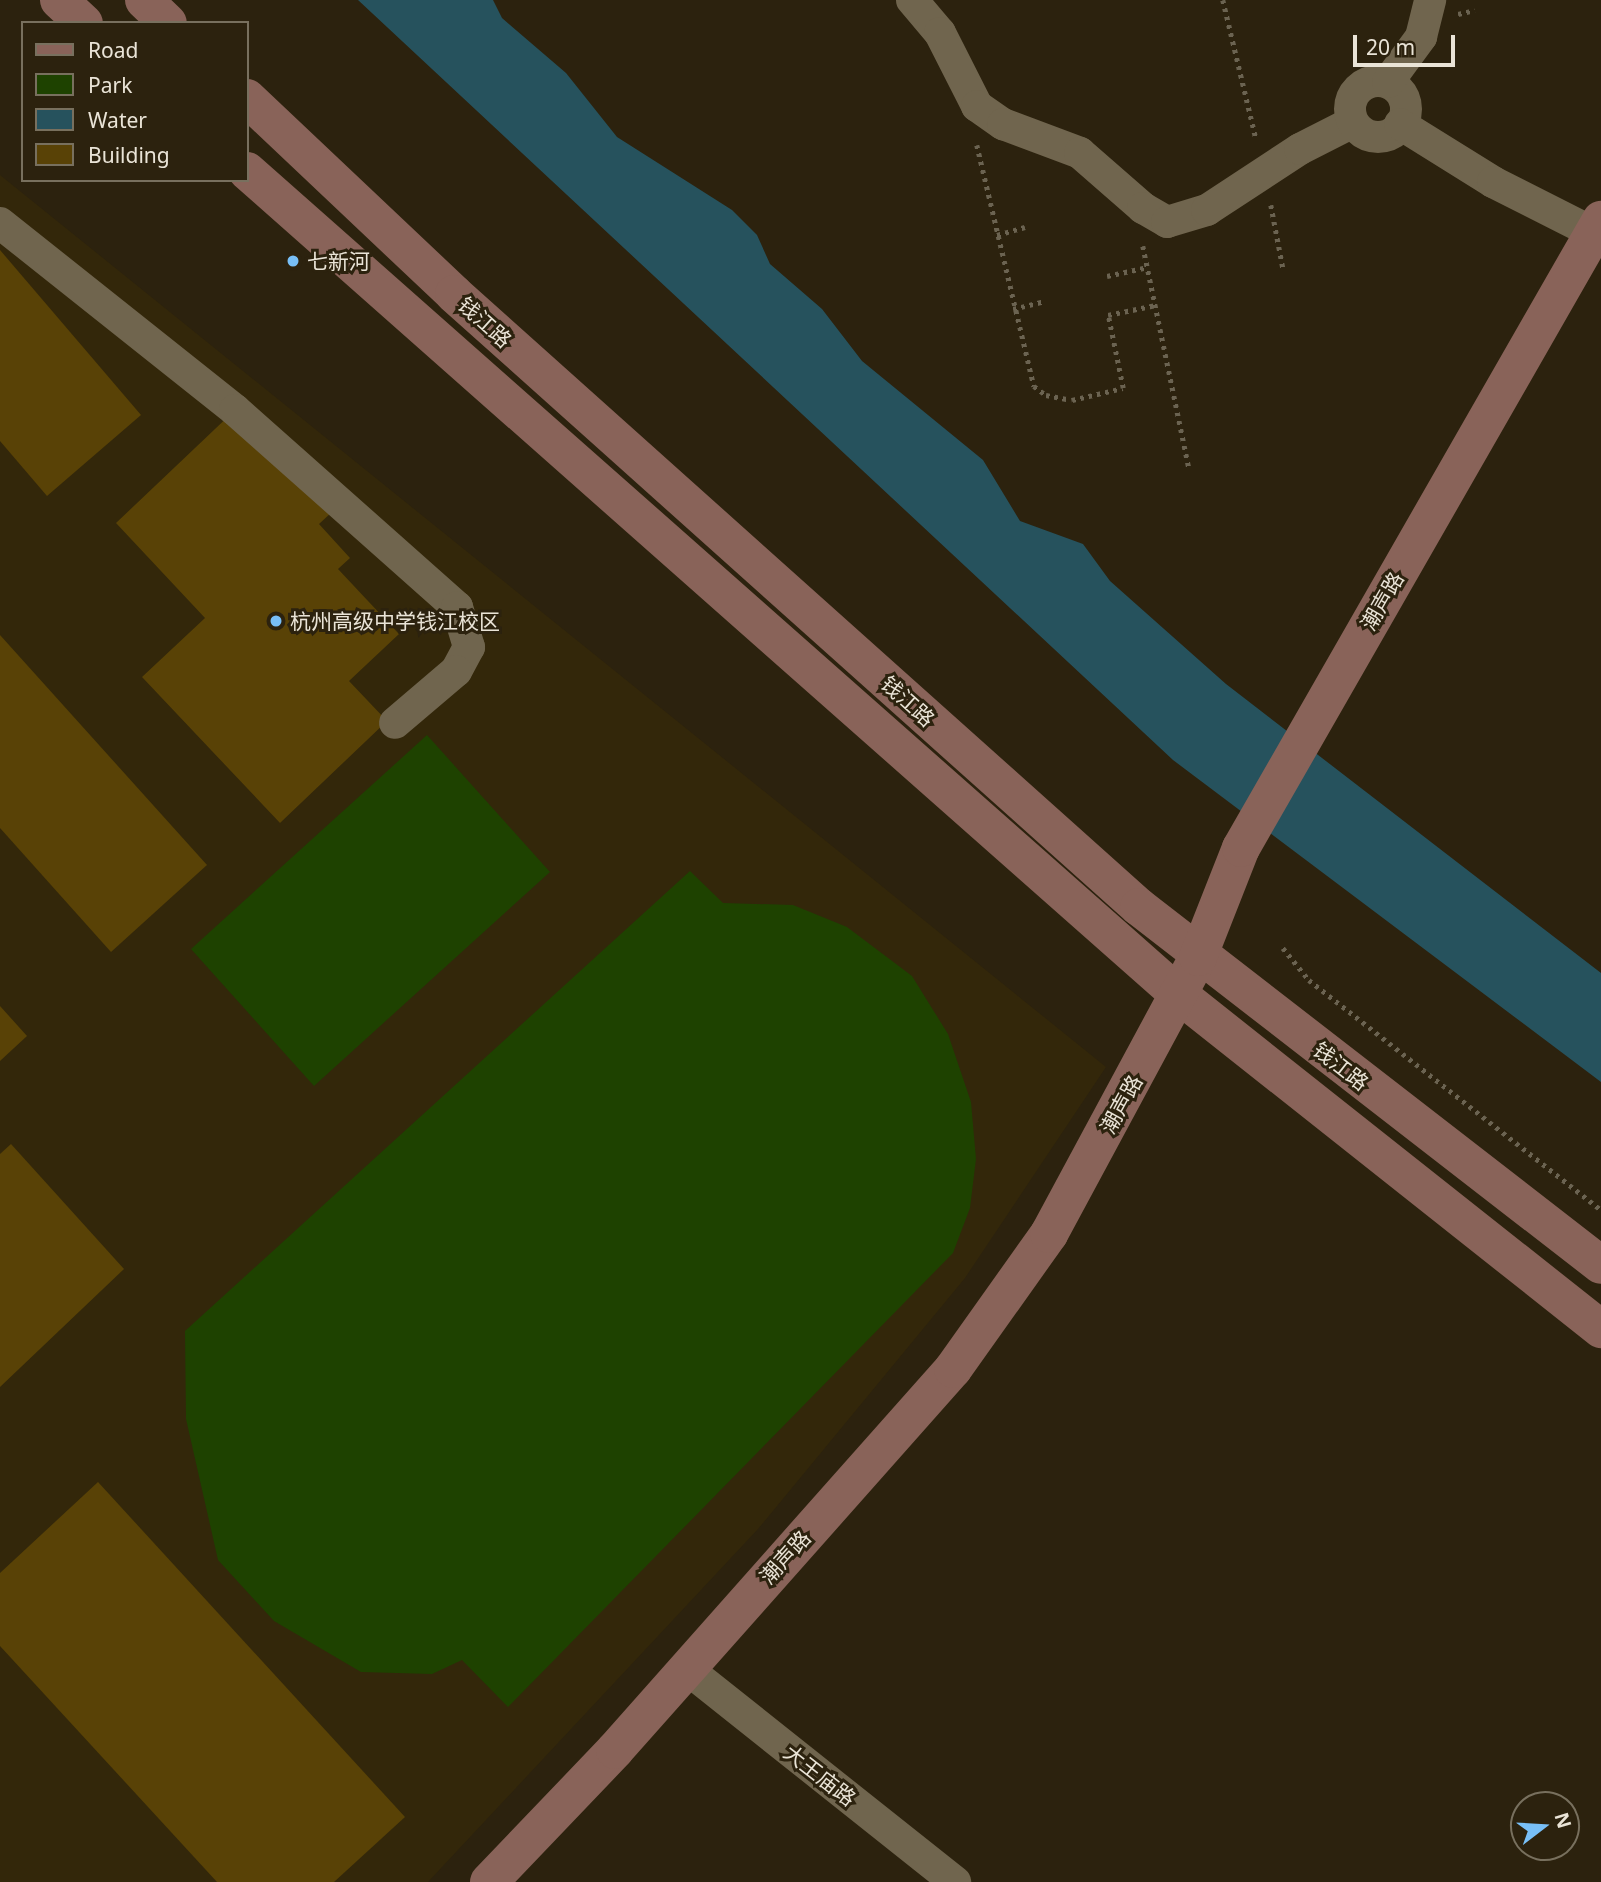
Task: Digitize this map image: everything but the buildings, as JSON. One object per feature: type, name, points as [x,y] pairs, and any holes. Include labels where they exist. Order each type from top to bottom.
[{"type":"main road","points":[[59,0],[82,21]]},
{"type":"main road","points":[[144,0],[165,21]]},
{"type":"main road","name":"钱江路","points":[[248,99],[454,295],[1198,957],[1601,1265]]},
{"type":"main road","name":"钱江路","points":[[248,172],[1178,994],[1601,1329]]},
{"type":"main road","name":"潮声路","points":[[489,1882],[686,1668],[953,1369],[1049,1234],[1198,957],[1241,848],[1597,227]]},
{"type":"street","points":[[912,0],[940,33],[977,106],[1003,124],[1080,153],[1132,198],[1167,222],[1207,210],[1264,171],[1353,122]]},
{"type":"street","points":[[1388,82],[1406,102],[1407,116],[1380,138],[1353,122],[1350,108],[1361,85],[1388,82],[1421,37],[1430,0]]},
{"type":"street","points":[[1400,124],[1493,182],[1597,227]]},
{"type":"street","points":[[0,223],[235,410],[457,607],[469,647],[456,671],[395,723]]},
{"type":"street","name":"大王庙路","points":[[686,1668],[955,1882]]},
{"type":"path","points":[[1223,0],[1264,171],[1283,268]]},
{"type":"path","points":[[977,106],[977,148],[1013,309],[1034,386],[1046,396],[1072,400],[1123,388],[1108,315],[1156,305]]},
{"type":"path","points":[[1132,198],[1189,468]]},
{"type":"path","points":[[997,234],[1025,227]]},
{"type":"path","points":[[1107,276],[1148,267]]},
{"type":"path","points":[[1013,309],[1045,301]]},
{"type":"path","points":[[1283,948],[1309,979],[1601,1210]]},
{"type":"shaded area","name":"杭州高级中学钱江校区","points":[[0,175],[1106,1067],[965,1278],[758,1529],[428,1882],[0,1882]]},
{"type":"green space","points":[[427,735],[550,872],[314,1086],[191,949]]},
{"type":"green space","points":[[690,871],[723,903],[793,905],[847,927],[912,976],[948,1034],[971,1102],[976,1159],[970,1208],[953,1253],[508,1707],[462,1660],[432,1674],[361,1672],[274,1621],[218,1560],[186,1419],[185,1331]]},
{"type":"water","points":[[358,0],[493,0],[502,18],[566,73],[617,137],[732,210],[757,235],[770,264],[822,309],[862,361],[983,460],[1020,521],[1083,544],[1110,581],[1226,684],[1601,973],[1601,1082],[1173,760]]},
{"type":"place","name":"七新河","points":[[293,261]]},
{"type":"place","name":"杭州高级中学钱江校区","points":[[276,621]]}]
